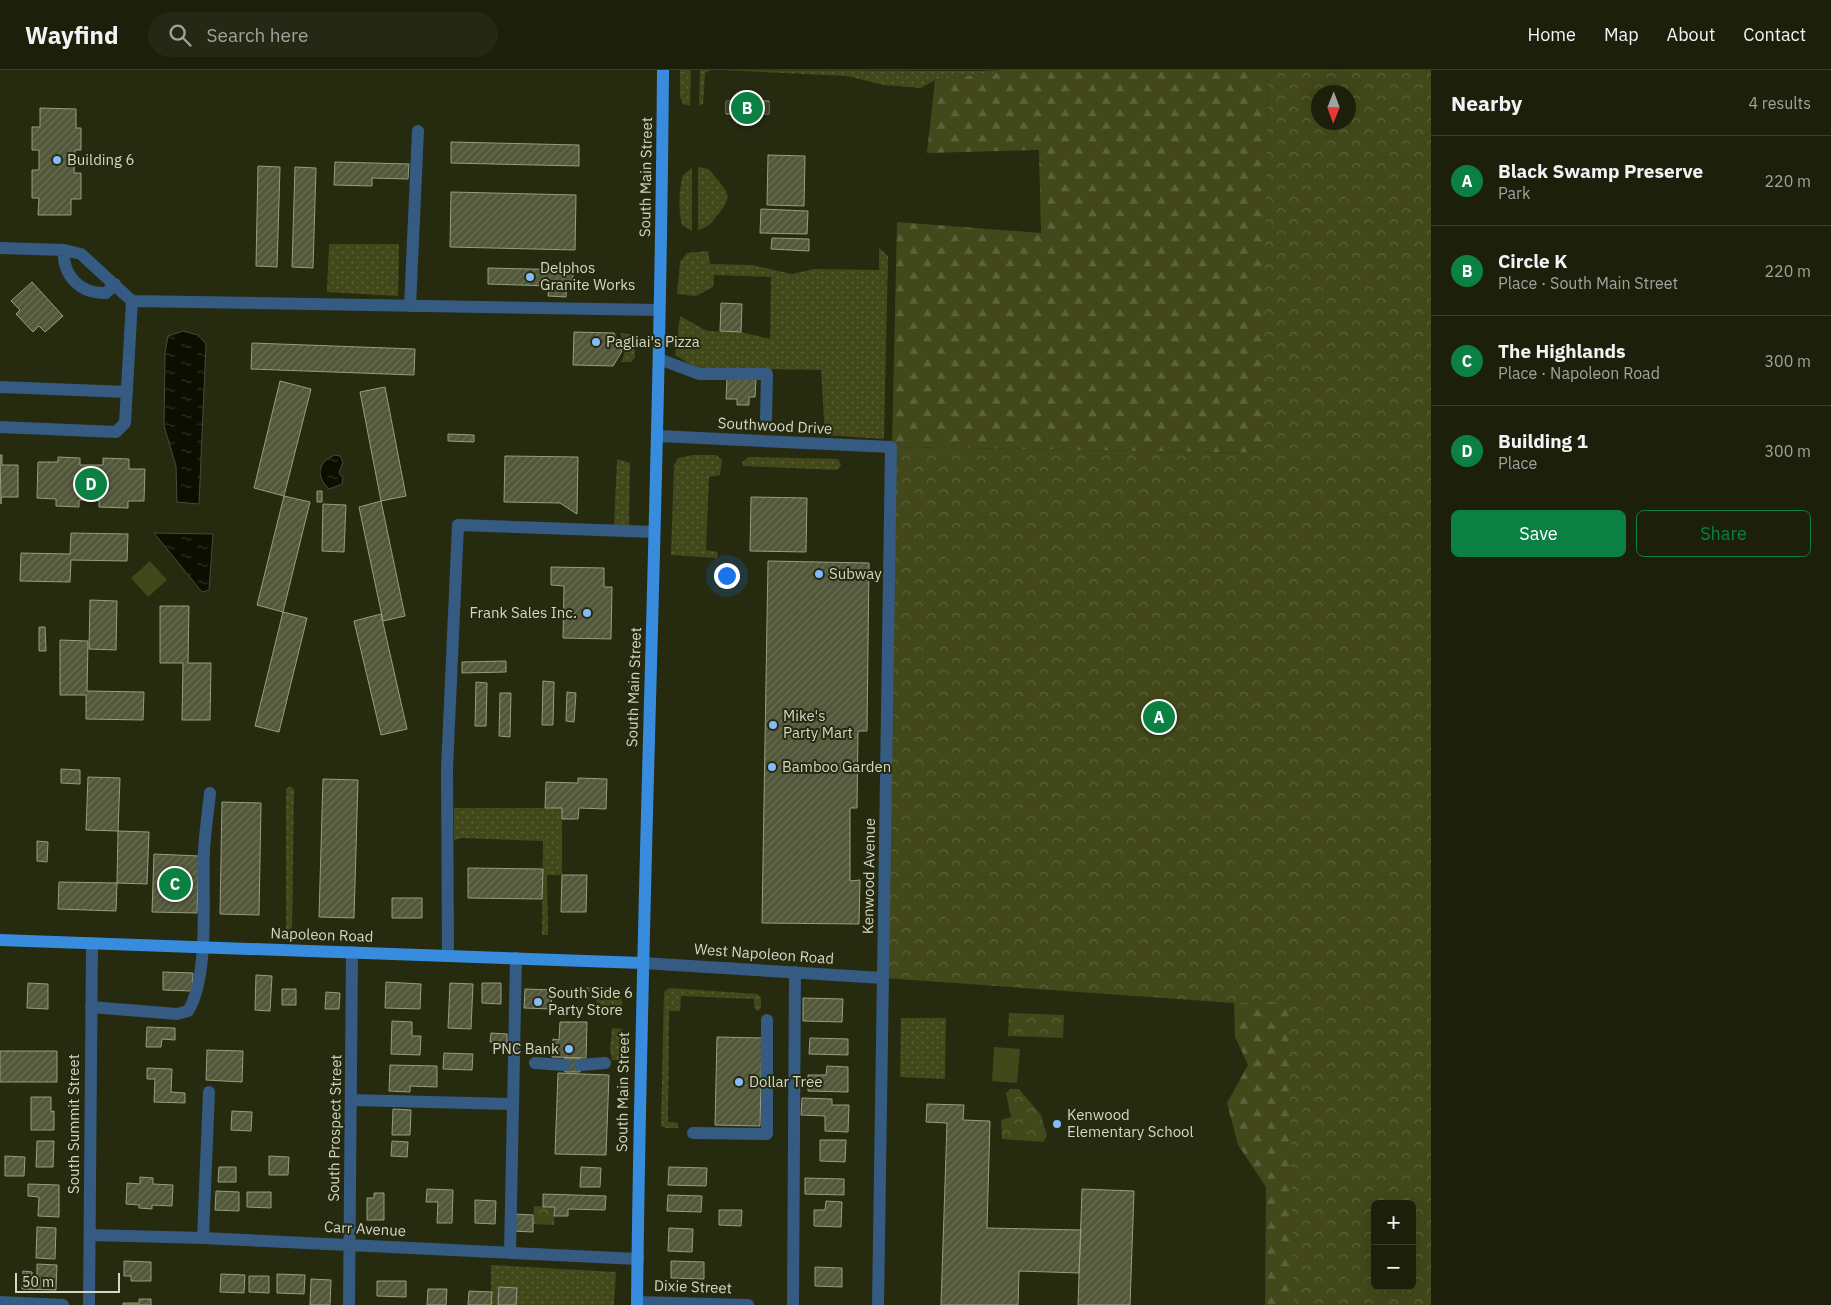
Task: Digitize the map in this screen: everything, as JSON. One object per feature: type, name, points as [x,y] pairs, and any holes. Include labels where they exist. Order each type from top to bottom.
[{"type":"main road","name":"South Main Street","points":[[637,1303],[638,1123],[658,436],[663,70]]},
{"type":"main road","name":"Napoleon Road","points":[[0,940],[642,963]]},
{"type":"street","points":[[410,306],[418,131]]},
{"type":"street","points":[[0,248],[64,250],[81,254],[132,301],[659,310]]},
{"type":"street","points":[[64,250],[63,264],[68,273],[83,288],[95,293],[106,292],[114,284]]},
{"type":"street","points":[[0,428],[116,432],[126,422],[132,301]]},
{"type":"street","points":[[659,359],[699,374],[767,374],[766,418]]},
{"type":"street","points":[[0,387],[127,392]]},
{"type":"street","name":"Southwood Drive","points":[[658,436],[891,447]]},
{"type":"street","name":"Kenwood Avenue","points":[[878,1305],[891,447]]},
{"type":"street","points":[[448,956],[447,769],[458,524],[654,532]]},
{"type":"street","points":[[91,1007],[177,1014],[188,1011],[194,1002],[203,947],[204,848],[210,793]]},
{"type":"street","name":"South Summit Street","points":[[89,1305],[92,943]]},
{"type":"street","name":"South Prospect Street","points":[[348,1305],[352,952]]},
{"type":"street","points":[[510,1253],[516,958]]},
{"type":"street","name":"West Napoleon Road","points":[[642,963],[883,978]]},
{"type":"street","points":[[793,1305],[795,972]]},
{"type":"street","points":[[693,1133],[767,1134],[767,1020]]},
{"type":"street","points":[[535,1063],[565,1065]]},
{"type":"street","points":[[580,1065],[605,1063]]},
{"type":"street","points":[[204,1238],[209,1092]]},
{"type":"street","points":[[351,1100],[512,1104]]},
{"type":"street","name":"Carr Avenue","points":[[90,1235],[204,1238],[638,1259]]},
{"type":"street","points":[[0,1302],[63,1305]]},
{"type":"street","name":"Dixie Street","points":[[637,1303],[748,1305]]},
{"type":"green space","points":[[680,70],[691,70],[690,106],[683,104],[680,97]]},
{"type":"green space","points":[[700,70],[711,70],[705,73],[703,104],[699,106]]},
{"type":"green space","points":[[721,70],[1002,70],[1001,72],[935,80],[921,88],[884,85],[847,76]]},
{"type":"green space","points":[[1002,70],[1268,70],[1263,453],[892,447],[897,222],[1041,233],[1039,150],[927,153],[935,80],[1001,72]]},
{"type":"green space","points":[[1268,70],[1431,70],[1431,1305],[1294,1305],[1288,1002],[1234,1003],[884,978],[892,447],[1262,453]]},
{"type":"green space","points":[[698,167],[709,169],[724,188],[727,197],[726,203],[712,222],[698,230]]},
{"type":"green space","points":[[692,168],[692,231],[682,225],[679,200],[683,175]]},
{"type":"green space","points":[[329,244],[399,244],[398,296],[327,292]]},
{"type":"green space","points":[[879,248],[888,256],[884,439],[825,435],[821,370],[696,368],[675,355],[680,316],[707,331],[741,332],[770,339],[771,277],[714,275],[713,287],[696,296],[677,294],[680,262],[687,253],[708,251],[710,264],[752,265],[792,274],[814,269],[879,270]]},
{"type":"green space","points":[[620,333],[631,334],[635,337],[635,357],[631,362],[621,362],[625,348]]},
{"type":"green space","points":[[693,455],[716,455],[722,460],[720,475],[709,477],[706,550],[718,552],[717,558],[671,555],[674,465],[678,458]]},
{"type":"green space","points":[[749,457],[838,459],[841,465],[837,470],[743,466],[742,462]]},
{"type":"green space","points":[[617,459],[630,463],[629,525],[614,525]]},
{"type":"green space","points":[[150,561],[167,580],[148,597],[131,578]]},
{"type":"green space","points":[[290,786],[294,789],[292,928],[288,931],[286,930],[286,789]]},
{"type":"green space","points":[[454,808],[562,808],[562,875],[547,875],[548,935],[542,935],[543,841],[462,838],[454,840]]},
{"type":"green space","points":[[586,987],[614,988],[621,995],[623,1014],[596,1013],[597,993],[586,992]]},
{"type":"green space","points":[[669,988],[757,994],[761,997],[761,1008],[758,1011],[754,1008],[754,999],[681,996],[680,1011],[669,1011],[668,1122],[678,1123],[678,1128],[661,1126],[664,992]]},
{"type":"green space","points":[[1431,997],[1431,1305],[1265,1305],[1266,1187],[1238,1145],[1227,1103],[1248,1065],[1235,1037],[1234,1003]]},
{"type":"green space","points":[[1009,1013],[1064,1015],[1063,1038],[1008,1036]]},
{"type":"green space","points":[[901,1018],[946,1018],[945,1079],[900,1077]]},
{"type":"green space","points":[[612,1028],[622,1029],[622,1060],[612,1060],[610,1049]]},
{"type":"green space","points":[[994,1047],[1020,1049],[1017,1083],[992,1081]]},
{"type":"green space","points":[[1010,1089],[1019,1089],[1041,1115],[1047,1136],[1043,1142],[1002,1139],[1001,1120],[1011,1117],[1006,1093]]},
{"type":"green space","points":[[534,1206],[555,1207],[554,1225],[533,1224]]},
{"type":"green space","points":[[491,1265],[616,1272],[614,1305],[491,1305]]},
{"type":"water","points":[[183,331],[198,335],[206,344],[199,504],[177,502],[176,466],[164,426],[165,353],[168,336]]},
{"type":"water","points":[[335,455],[340,456],[343,462],[339,473],[343,478],[342,484],[329,489],[322,479],[320,469],[325,461]]},
{"type":"water","points":[[154,533],[213,534],[209,590],[202,592]]},
{"type":"building","points":[[726,101],[769,101],[769,114],[726,114]]},
{"type":"building","name":"Building 6","points":[[40,108],[76,109],[76,128],[81,128],[81,150],[75,150],[74,173],[81,173],[81,199],[71,199],[71,215],[38,215],[39,198],[32,198],[32,170],[39,170],[39,150],[32,150],[32,127],[40,127]]},
{"type":"building","points":[[451,142],[579,145],[579,166],[451,163]]},
{"type":"building","points":[[768,155],[805,156],[804,206],[767,205]]},
{"type":"building","points":[[335,162],[409,164],[408,179],[372,178],[372,186],[334,185]]},
{"type":"building","points":[[258,166],[280,167],[277,267],[256,266]]},
{"type":"building","points":[[295,167],[316,168],[313,268],[292,267]]},
{"type":"building","points":[[451,192],[576,195],[575,250],[450,247]]},
{"type":"building","points":[[761,209],[808,211],[807,234],[760,233]]},
{"type":"building","points":[[772,238],[809,239],[809,251],[771,249]]},
{"type":"building","name":"Delphos Granite Works","points":[[488,268],[573,270],[573,286],[567,286],[566,297],[548,296],[549,286],[488,284]]},
{"type":"building","points":[[32,282],[63,316],[45,332],[39,326],[33,332],[16,314],[20,310],[11,301]]},
{"type":"building","points":[[721,303],[742,304],[741,332],[720,331]]},
{"type":"building","name":"Pagliai's Pizza","points":[[574,332],[614,333],[622,351],[613,366],[573,365]]},
{"type":"building","points":[[252,343],[415,349],[414,375],[251,369]]},
{"type":"building","points":[[727,378],[756,378],[755,397],[749,397],[749,405],[737,405],[737,399],[726,399]]},
{"type":"building","points":[[280,381],[311,389],[284,496],[254,488]]},
{"type":"building","points":[[385,387],[406,496],[381,501],[360,392]]},
{"type":"building","points":[[448,434],[474,435],[474,442],[448,441]]},
{"type":"building","points":[[0,455],[2,455],[2,465],[18,465],[18,497],[1,497],[1,504]]},
{"type":"building","points":[[505,456],[578,457],[577,514],[560,503],[504,502]]},
{"type":"building","points":[[58,457],[80,458],[80,465],[103,465],[103,458],[129,459],[129,469],[145,469],[144,501],[128,501],[128,508],[99,507],[99,500],[79,500],[79,507],[56,506],[56,499],[37,498],[38,462],[58,462]]},
{"type":"building","points":[[317,491],[322,491],[322,502],[317,502]]},
{"type":"building","points":[[284,496],[310,502],[283,612],[257,605]]},
{"type":"building","points":[[751,497],[807,498],[806,552],[750,551]]},
{"type":"building","points":[[381,501],[405,616],[383,621],[359,507]]},
{"type":"building","points":[[323,504],[346,505],[344,552],[322,551]]},
{"type":"building","points":[[71,533],[128,534],[127,561],[71,560],[70,582],[20,581],[21,553],[70,554]]},
{"type":"building","points":[[768,561],[869,563],[867,731],[858,731],[857,808],[850,808],[850,881],[860,880],[859,924],[762,923]]},
{"type":"building","name":"Frank Sales Inc.","points":[[551,567],[604,568],[604,587],[612,587],[611,639],[563,638],[564,586],[551,585]]},
{"type":"building","points":[[90,600],[117,601],[116,650],[89,649]]},
{"type":"building","points":[[160,606],[189,606],[188,663],[211,663],[210,720],[182,720],[183,663],[160,663]]},
{"type":"building","points":[[283,612],[307,618],[279,732],[255,726]]},
{"type":"building","points":[[381,614],[407,729],[381,735],[354,621]]},
{"type":"building","points":[[39,627],[45,627],[46,651],[39,651]]},
{"type":"building","points":[[60,640],[88,641],[87,691],[144,692],[143,720],[86,719],[86,695],[60,695]]},
{"type":"building","points":[[506,661],[506,672],[462,673],[462,662]]},
{"type":"building","points":[[543,681],[554,682],[553,725],[542,725]]},
{"type":"building","points":[[476,682],[487,683],[486,726],[475,726]]},
{"type":"building","points":[[567,692],[576,693],[574,722],[566,721]]},
{"type":"building","points":[[500,693],[511,693],[510,737],[499,736]]},
{"type":"building","points":[[61,769],[80,770],[80,784],[61,783]]},
{"type":"building","points":[[88,777],[120,778],[118,831],[86,830]]},
{"type":"building","points":[[578,778],[607,779],[606,809],[579,808],[578,819],[562,819],[562,808],[545,808],[546,782],[578,783]]},
{"type":"building","points":[[323,779],[358,780],[354,918],[319,917]]},
{"type":"building","points":[[222,802],[261,803],[259,915],[220,914]]},
{"type":"building","points":[[118,831],[149,832],[147,884],[117,883]]},
{"type":"building","points":[[37,841],[48,842],[47,862],[37,861]]},
{"type":"building","points":[[154,854],[199,856],[197,913],[152,912]]},
{"type":"building","points":[[468,868],[543,869],[542,899],[468,898]]},
{"type":"building","points":[[562,875],[587,875],[586,912],[561,912]]},
{"type":"building","points":[[59,882],[117,883],[116,911],[58,909]]},
{"type":"building","points":[[392,898],[422,898],[422,918],[392,918]]},
{"type":"building","points":[[163,972],[193,973],[192,991],[163,990]]},
{"type":"building","points":[[256,975],[272,976],[270,1011],[255,1010]]},
{"type":"building","points":[[386,982],[421,984],[420,1009],[385,1008]]},
{"type":"building","points":[[28,983],[48,984],[48,1009],[27,1008]]},
{"type":"building","points":[[450,983],[473,984],[471,1029],[448,1028]]},
{"type":"building","points":[[482,983],[501,983],[501,1004],[482,1003]]},
{"type":"building","points":[[282,989],[296,989],[296,1005],[282,1005]]},
{"type":"building","name":"South Side 6 Party Store","points":[[525,989],[552,990],[551,1009],[524,1008]]},
{"type":"building","points":[[326,992],[340,993],[339,1009],[325,1009]]},
{"type":"building","points":[[803,998],[843,999],[842,1022],[803,1021]]},
{"type":"building","points":[[392,1021],[412,1022],[412,1036],[421,1036],[420,1055],[391,1054]]},
{"type":"building","name":"PNC Bank","points":[[560,1022],[587,1022],[586,1058],[552,1057],[553,1039],[559,1040]]},
{"type":"building","points":[[147,1027],[175,1028],[175,1040],[162,1039],[161,1047],[146,1047]]},
{"type":"building","points":[[491,1033],[507,1034],[507,1043],[490,1042]]},
{"type":"building","name":"Dollar Tree","points":[[717,1037],[762,1038],[760,1126],[715,1125]]},
{"type":"building","points":[[810,1038],[848,1039],[848,1055],[809,1054]]},
{"type":"building","points":[[207,1050],[243,1051],[242,1082],[206,1080]]},
{"type":"building","points":[[0,1051],[57,1051],[57,1082],[0,1082]]},
{"type":"building","points":[[444,1053],[473,1054],[472,1070],[443,1069]]},
{"type":"building","points":[[565,1058],[580,1058],[580,1072],[565,1072]]},
{"type":"building","points":[[390,1065],[437,1066],[437,1087],[410,1086],[410,1092],[389,1091]]},
{"type":"building","points":[[827,1066],[848,1067],[848,1092],[808,1091],[808,1075],[826,1075]]},
{"type":"building","points":[[147,1068],[172,1069],[171,1092],[185,1093],[185,1103],[154,1102],[155,1079],[147,1079]]},
{"type":"building","points":[[558,1073],[609,1075],[606,1155],[555,1154]]},
{"type":"building","points":[[31,1097],[51,1097],[51,1112],[54,1111],[54,1130],[31,1130]]},
{"type":"building","points":[[802,1098],[832,1099],[832,1105],[849,1105],[848,1132],[825,1131],[825,1116],[801,1115]]},
{"type":"building","points":[[927,1104],[964,1105],[963,1120],[990,1121],[987,1228],[1081,1230],[1079,1273],[1019,1271],[1018,1305],[941,1305],[947,1123],[926,1122]]},
{"type":"building","points":[[393,1109],[411,1110],[410,1135],[392,1135]]},
{"type":"building","points":[[232,1111],[252,1112],[251,1131],[231,1130]]},
{"type":"building","points":[[820,1140],[846,1140],[845,1162],[820,1161]]},
{"type":"building","points":[[37,1141],[54,1141],[53,1167],[36,1167]]},
{"type":"building","points":[[392,1141],[408,1142],[407,1157],[391,1156]]},
{"type":"building","points":[[5,1156],[25,1157],[24,1176],[5,1176]]},
{"type":"building","points":[[269,1156],[289,1157],[288,1175],[269,1175]]},
{"type":"building","points":[[219,1167],[236,1167],[236,1182],[218,1182]]},
{"type":"building","points":[[581,1167],[601,1168],[600,1187],[580,1187]]},
{"type":"building","points":[[669,1167],[707,1168],[706,1186],[668,1185]]},
{"type":"building","points":[[140,1177],[153,1178],[153,1184],[173,1185],[172,1206],[152,1205],[152,1209],[126,1204],[127,1183],[140,1184]]},
{"type":"building","points":[[805,1178],[844,1179],[844,1195],[805,1194]]},
{"type":"building","points":[[28,1184],[59,1185],[59,1217],[38,1216],[39,1197],[28,1196]]},
{"type":"building","points":[[427,1189],[453,1190],[452,1223],[437,1223],[438,1202],[426,1202]]},
{"type":"building","points":[[1082,1189],[1134,1191],[1130,1305],[1078,1305]]},
{"type":"building","points":[[216,1191],[239,1192],[239,1211],[215,1210]]},
{"type":"building","points":[[247,1192],[271,1192],[271,1208],[247,1207]]},
{"type":"building","points":[[374,1193],[384,1193],[384,1220],[367,1220],[367,1198],[374,1198]]},
{"type":"building","points":[[543,1194],[606,1196],[605,1210],[568,1209],[568,1216],[554,1216],[555,1207],[543,1207]]},
{"type":"building","points":[[668,1195],[702,1196],[701,1212],[667,1211]]},
{"type":"building","points":[[475,1200],[496,1201],[495,1224],[475,1223]]},
{"type":"building","points":[[826,1201],[842,1202],[841,1227],[814,1226],[814,1210],[825,1210]]},
{"type":"building","points":[[719,1210],[742,1210],[741,1226],[719,1225]]},
{"type":"building","points":[[513,1214],[533,1215],[533,1232],[512,1231]]},
{"type":"building","points":[[37,1227],[56,1228],[55,1259],[36,1258]]},
{"type":"building","points":[[669,1228],[693,1229],[692,1252],[668,1251]]},
{"type":"building","points":[[124,1261],[151,1262],[151,1281],[131,1281],[131,1276],[124,1276]]},
{"type":"building","points":[[671,1261],[704,1262],[704,1279],[671,1278]]},
{"type":"building","points":[[37,1264],[57,1265],[56,1290],[22,1289],[23,1271],[32,1272],[32,1281],[37,1282]]},
{"type":"building","points":[[815,1267],[842,1268],[842,1287],[815,1286]]},
{"type":"building","points":[[221,1274],[245,1275],[244,1293],[220,1292]]},
{"type":"building","points":[[277,1274],[305,1275],[304,1294],[277,1293]]},
{"type":"building","points":[[249,1276],[269,1276],[269,1293],[249,1292]]},
{"type":"building","points":[[311,1279],[331,1280],[330,1305],[310,1305]]},
{"type":"building","points":[[377,1281],[406,1281],[406,1297],[377,1296]]},
{"type":"building","points":[[499,1287],[517,1288],[516,1305],[498,1305]]},
{"type":"building","points":[[428,1289],[447,1289],[446,1305],[427,1305]]},
{"type":"building","points":[[469,1291],[492,1292],[491,1305],[468,1305]]},
{"type":"building","points":[[139,1299],[151,1299],[151,1305],[123,1305],[123,1303],[139,1303]]},
{"type":"tunnel","points":[[726,107],[769,108]]},
{"type":"place","name":"Circle K","points":[[747,108]]},
{"type":"place","name":"Building 6","points":[[57,160]]},
{"type":"place","name":"Delphos Granite Works","points":[[530,277]]},
{"type":"place","name":"Pagliai's Pizza","points":[[596,342]]},
{"type":"place","name":"Building 1","points":[[91,484]]},
{"type":"place","name":"Subway","points":[[819,574]]},
{"type":"place","name":"Frank Sales Inc.","points":[[587,613]]},
{"type":"place","name":"Black Swamp Preserve","points":[[1159,717]]},
{"type":"place","name":"Mike's Party Mart","points":[[773,725]]},
{"type":"place","name":"Bamboo Garden","points":[[772,767]]},
{"type":"place","name":"The Highlands","points":[[175,884]]},
{"type":"place","name":"South Side 6 Party Store","points":[[538,1002]]},
{"type":"place","name":"PNC Bank","points":[[569,1049]]},
{"type":"place","name":"Dollar Tree","points":[[739,1082]]},
{"type":"place","name":"Kenwood Elementary School","points":[[1057,1124]]}]
